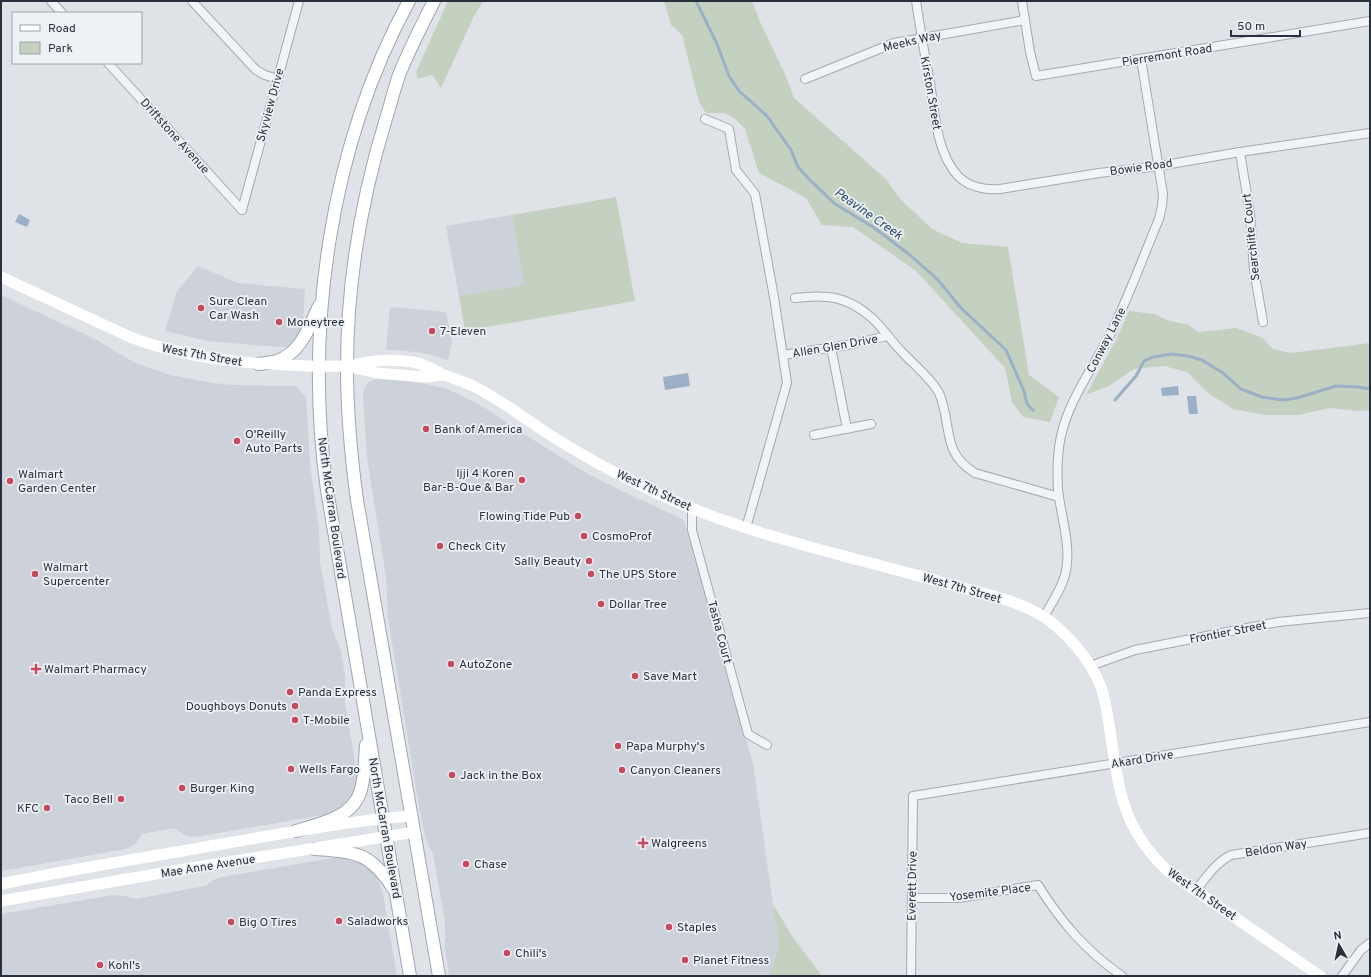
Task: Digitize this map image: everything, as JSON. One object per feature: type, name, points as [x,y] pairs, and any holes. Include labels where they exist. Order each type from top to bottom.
[{"type":"main road","name":"North McCarran Boulevard","points":[[409,1],[382,57],[365,102],[353,137],[340,186],[332,226],[322,297],[320,366],[321,437],[325,473],[410,976]]},
{"type":"main road","points":[[434,1],[399,76],[374,158],[357,237],[352,274],[347,366],[348,415],[355,486],[439,976]]},
{"type":"main road","name":"West 7th Street","points":[[1,276],[149,344],[188,354],[258,364],[347,366],[388,360],[413,362],[425,365],[444,375],[477,388],[563,443],[604,467],[692,508],[786,541],[918,575],[1019,605],[1044,617],[1063,633],[1075,646],[1090,666],[1101,688],[1106,706],[1114,763],[1122,802],[1127,816],[1141,841],[1162,866],[1170,873],[1320,976]]},
{"type":"main road","points":[[258,364],[277,362],[298,347],[306,335],[322,297]]},
{"type":"main road","points":[[296,831],[338,816],[347,811],[357,800],[362,785],[367,728]]},
{"type":"main road","name":"Mae Anne Avenue","points":[[1,884],[48,874],[296,831],[383,818],[411,816]]},
{"type":"main road","name":"Mae Anne Avenue","points":[[1,902],[179,870],[415,832]]},
{"type":"main road","points":[[315,849],[353,853],[375,863],[396,892],[400,916]]},
{"type":"street","points":[[51,1],[61,12]]},
{"type":"street","points":[[192,1],[256,70],[265,75],[278,79]]},
{"type":"street","name":"Skyview Drive","points":[[242,210],[299,1]]},
{"type":"street","name":"Kirston Street","points":[[916,1],[939,138]]},
{"type":"street","points":[[1022,1],[1025,20]]},
{"type":"street","name":"Meeks Way","points":[[805,79],[894,43],[1025,20]]},
{"type":"street","name":"Pierremont Road","points":[[1025,20],[1036,76],[1370,21]]},
{"type":"street","name":"Conway Lane","points":[[1044,617],[1062,585],[1066,573],[1068,558],[1068,545],[1057,471],[1058,452],[1065,422],[1072,404],[1120,314],[1159,219],[1162,206],[1163,194],[1159,166],[1141,59]]},
{"type":"street","name":"Driftstone Avenue","points":[[109,64],[242,210]]},
{"type":"street","points":[[705,119],[729,129],[736,170],[755,194],[787,383],[746,528]]},
{"type":"street","name":"Bowie Road","points":[[939,138],[946,158],[951,167],[959,176],[978,188],[989,190],[1100,173],[1159,166],[1240,152],[1370,133]]},
{"type":"street","name":"Searchlite Court","points":[[1240,152],[1250,214],[1254,270],[1263,322]]},
{"type":"street","name":"Allen Glen Drive","points":[[795,298],[830,296],[843,300],[872,318],[939,392],[943,402],[953,451],[958,460],[965,467],[975,473],[1060,497]]},
{"type":"street","name":"Allen Glen Drive","points":[[783,355],[853,344],[887,336]]},
{"type":"street","points":[[831,347],[847,429]]},
{"type":"street","points":[[814,435],[870,424]]},
{"type":"street","name":"Tasha Court","points":[[692,508],[692,530],[748,734],[768,745]]},
{"type":"street","name":"Frontier Street","points":[[1090,666],[1135,650],[1278,622],[1370,613]]},
{"type":"street","name":"Akard Drive","points":[[913,796],[1370,722]]},
{"type":"street","name":"Everett Drive","points":[[911,976],[913,796]]},
{"type":"street","name":"Beldon Way","points":[[1196,890],[1215,866],[1231,855],[1370,833]]},
{"type":"street","name":"Yosemite Place","points":[[912,898],[959,898],[1038,885],[1055,911],[1079,940],[1104,963],[1122,976]]},
{"type":"street","points":[[1342,976],[1361,950],[1370,943]]},
{"type":"shaded area","points":[[512,215],[524,285],[459,296],[446,226]]},
{"type":"shaded area","points":[[198,266],[238,283],[305,289],[303,323],[301,332],[294,342],[288,347],[276,347],[207,341],[165,331],[177,291]]},
{"type":"shaded area","points":[[1,295],[97,340],[133,362],[170,375],[213,383],[234,385],[296,386],[306,398],[310,465],[319,528],[320,562],[332,629],[341,651],[345,676],[345,704],[358,779],[357,790],[347,803],[323,815],[201,836],[191,837],[184,835],[175,828],[142,834],[136,844],[126,849],[1,871]]},
{"type":"shaded area","points":[[390,307],[446,312],[452,341],[448,360],[428,354],[386,350]]},
{"type":"shaded area","points":[[377,379],[422,383],[447,389],[458,394],[485,408],[588,474],[684,520],[753,764],[779,947],[769,976],[449,976],[445,949],[445,923],[433,854],[426,840],[419,806],[388,618],[386,577],[367,458],[363,392],[366,385],[370,381]]},
{"type":"shaded area","points":[[338,857],[347,857],[365,863],[377,876],[383,895],[397,976],[1,976],[1,914],[117,895],[136,899],[205,886],[215,879],[222,877]]},
{"type":"green space","points":[[448,1],[483,1],[474,16],[441,88],[433,76],[430,75],[418,79],[416,72]]},
{"type":"green space","points":[[664,1],[752,1],[761,24],[785,74],[794,98],[886,179],[900,199],[932,229],[962,243],[1008,247],[1029,375],[1059,397],[1050,422],[1023,417],[1012,402],[1005,368],[916,271],[853,227],[822,225],[806,198],[759,173],[745,129],[734,118],[724,113],[706,113],[699,102],[682,35],[671,25]]},
{"type":"green space","points":[[616,197],[635,301],[465,331],[459,296],[524,285],[512,215]]},
{"type":"green space","points":[[1129,311],[1154,314],[1170,321],[1189,325],[1198,332],[1236,328],[1263,338],[1273,349],[1291,353],[1370,343],[1370,410],[1358,411],[1330,408],[1298,415],[1265,415],[1233,409],[1208,393],[1187,372],[1164,366],[1134,369],[1109,386],[1086,395],[1116,340]]},
{"type":"green space","points":[[773,904],[792,936],[822,976],[769,976],[779,947]]},
{"type":"water","points":[[19,214],[30,220],[27,227],[15,222]]},
{"type":"water","points":[[688,373],[690,386],[665,390],[663,377]]},
{"type":"water","points":[[1178,386],[1179,395],[1162,396],[1161,388]]},
{"type":"water","points":[[1187,396],[1196,396],[1198,414],[1189,414]]},
{"type":"waterway","name":"Peavine Creek","points":[[696,1],[717,44],[729,76],[739,91],[767,116],[791,150],[798,167],[835,204],[873,227],[910,255],[938,280],[961,308],[1006,350],[1024,391],[1027,404],[1033,410]]},
{"type":"waterway","name":"Peavine Creek","points":[[1115,400],[1136,376],[1144,361],[1153,357],[1171,354],[1188,356],[1202,360],[1223,373],[1241,389],[1262,397],[1283,400],[1297,398],[1336,386],[1370,389]]},
{"type":"place","name":"Sure Clean Car Wash","points":[[201,308]]},
{"type":"place","name":"Moneytree","points":[[279,322]]},
{"type":"place","name":"7-Eleven","points":[[432,331]]},
{"type":"place","name":"Bank of America","points":[[426,429]]},
{"type":"place","name":"O'Reilly Auto Parts","points":[[237,441]]},
{"type":"place","name":"Ijji 4 Koren Bar-B-Que & Bar","points":[[522,480]]},
{"type":"place","name":"Walmart Garden Center","points":[[10,481]]},
{"type":"place","name":"Flowing Tide Pub","points":[[578,516]]},
{"type":"place","name":"CosmoProf","points":[[584,536]]},
{"type":"place","name":"Check City","points":[[440,546]]},
{"type":"place","name":"Sally Beauty","points":[[589,561]]},
{"type":"place","name":"Walmart Supercenter","points":[[35,574]]},
{"type":"place","name":"The UPS Store","points":[[591,574]]},
{"type":"place","name":"Dollar Tree","points":[[601,604]]},
{"type":"place","name":"AutoZone","points":[[451,664]]},
{"type":"place","name":"Walmart Pharmacy","points":[[36,669]]},
{"type":"place","name":"Save Mart","points":[[635,676]]},
{"type":"place","name":"Panda Express","points":[[290,692]]},
{"type":"place","name":"Doughboys Donuts","points":[[295,706]]},
{"type":"place","name":"T-Mobile","points":[[295,720]]},
{"type":"place","name":"Papa Murphy's","points":[[618,746]]},
{"type":"place","name":"Wells Fargo","points":[[291,769]]},
{"type":"place","name":"Canyon Cleaners","points":[[622,770]]},
{"type":"place","name":"Jack in the Box","points":[[452,775]]},
{"type":"place","name":"Burger King","points":[[182,788]]},
{"type":"place","name":"Taco Bell","points":[[121,799]]},
{"type":"place","name":"KFC","points":[[47,808]]},
{"type":"place","name":"Walgreens","points":[[643,843]]},
{"type":"place","name":"Chase","points":[[466,864]]},
{"type":"place","name":"Saladworks","points":[[339,921]]},
{"type":"place","name":"Big O Tires","points":[[231,922]]},
{"type":"place","name":"Staples","points":[[669,927]]},
{"type":"place","name":"Chili's","points":[[507,953]]},
{"type":"place","name":"Planet Fitness","points":[[685,960]]},
{"type":"place","name":"Kohl's","points":[[100,965]]}]
